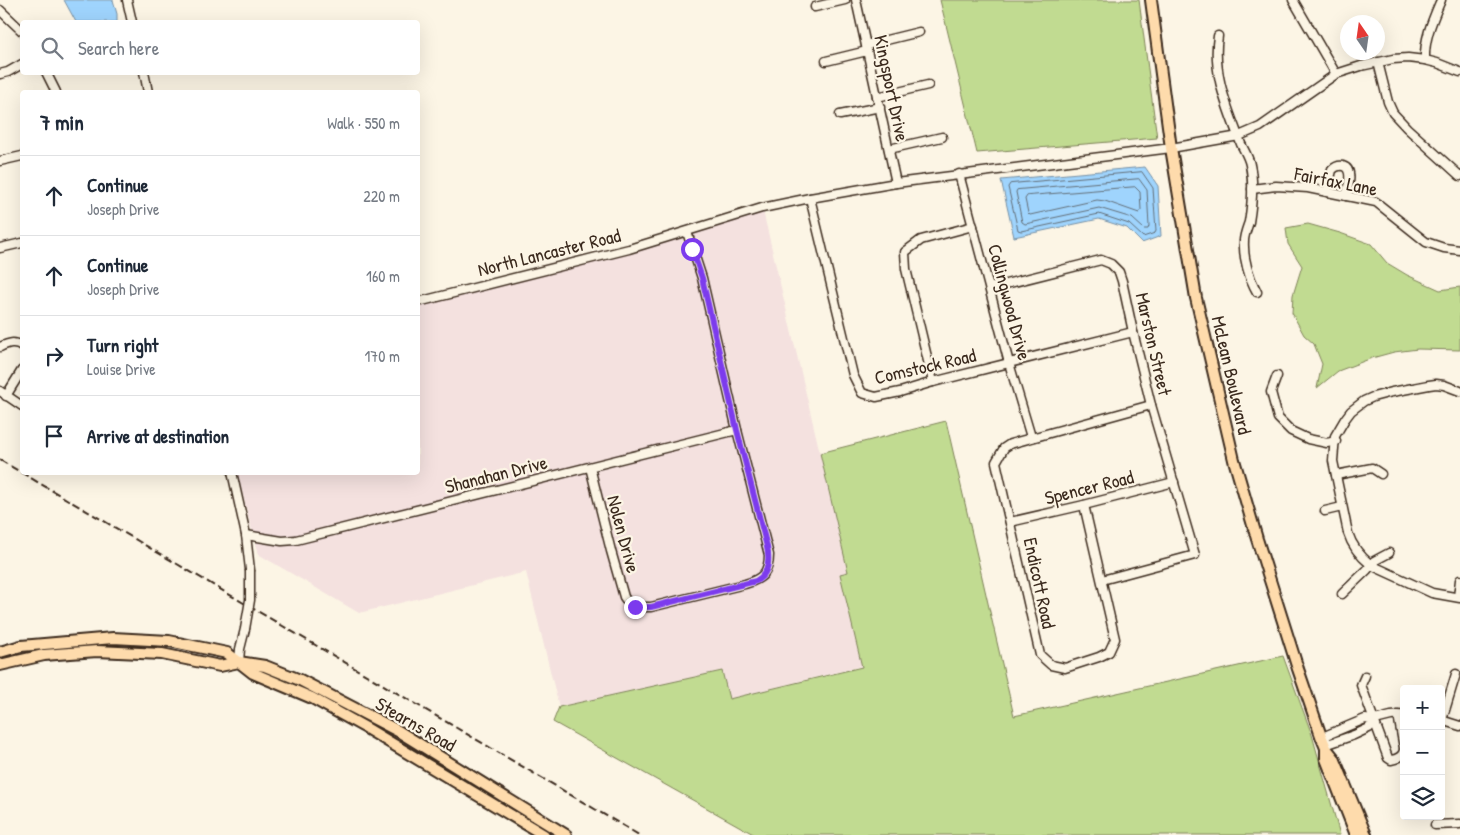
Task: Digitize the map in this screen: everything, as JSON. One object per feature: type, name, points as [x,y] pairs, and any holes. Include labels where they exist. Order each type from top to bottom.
[{"type":"main road","name":"McLean Boulevard","points":[[1150,0],[1171,148],[1196,298],[1234,460],[1298,669],[1325,745],[1334,758],[1366,835]]},
{"type":"main road","name":"Stearns Road","points":[[0,652],[20,646],[114,638],[169,641],[227,653],[253,673],[312,698],[366,728],[544,835]]},
{"type":"main road","name":"Stearns Road","points":[[0,665],[44,655],[97,651],[162,654],[220,666],[239,662],[265,666],[300,680],[398,731],[566,835]]},
{"type":"main road","name":"McLean Boulevard","points":[[1325,745],[1326,759],[1356,835]]},
{"type":"street","points":[[127,0],[132,20]]},
{"type":"street","points":[[815,7],[845,0]]},
{"type":"street","name":"Kingsport Drive","points":[[856,0],[896,183]]},
{"type":"street","points":[[1293,0],[1336,74]]},
{"type":"street","points":[[1425,60],[1427,38],[1441,0]]},
{"type":"street","points":[[0,10],[20,30]]},
{"type":"street","points":[[826,61],[919,32]]},
{"type":"street","points":[[1218,36],[1216,50],[1221,89],[1250,164],[1252,189],[1249,222],[1244,240],[1251,282],[1257,292]]},
{"type":"street","name":"North Lancaster Road","points":[[420,301],[629,249],[762,208],[810,198],[896,183],[1171,148],[1238,136],[1260,127],[1336,74],[1378,62],[1408,58],[1425,60],[1460,72]]},
{"type":"street","points":[[1378,62],[1388,102],[1393,113],[1460,176]]},
{"type":"street","points":[[0,74],[20,65]]},
{"type":"street","points":[[48,75],[55,90]]},
{"type":"street","points":[[144,75],[147,90]]},
{"type":"street","points":[[877,97],[928,85]]},
{"type":"street","points":[[840,115],[880,107]]},
{"type":"street","points":[[889,149],[942,137]]},
{"type":"street","points":[[0,161],[20,156]]},
{"type":"street","points":[[1327,192],[1332,170],[1337,166],[1341,166],[1347,168],[1349,172],[1346,196]]},
{"type":"street","name":"Collingwood Drive","points":[[959,174],[1009,363],[1031,437]]},
{"type":"street","name":"Fairfax Lane","points":[[1252,189],[1276,186],[1308,188],[1376,202],[1426,242],[1444,248],[1460,250]]},
{"type":"street","name":"Comstock Road","points":[[810,198],[853,375],[862,393],[876,397],[900,392],[1133,332]]},
{"type":"street","points":[[933,382],[906,269],[905,252],[921,240],[974,226]]},
{"type":"street","points":[[688,232],[702,278],[737,430]]},
{"type":"street","points":[[0,248],[20,243]]},
{"type":"street","name":"Marston Street","points":[[990,288],[1101,260],[1111,264],[1119,272],[1151,405],[1195,555],[1102,580]]},
{"type":"street","points":[[0,347],[9,343],[17,342],[20,344]]},
{"type":"street","points":[[20,372],[3,393],[20,405]]},
{"type":"street","points":[[1277,376],[1271,392],[1278,418],[1291,432],[1308,439],[1327,442],[1336,441]]},
{"type":"street","points":[[1460,392],[1444,385],[1429,384],[1373,397],[1357,406],[1345,419],[1335,436],[1333,461],[1351,542],[1363,559],[1371,565],[1432,592],[1459,598],[1460,580]]},
{"type":"street","name":"Endicott Road","points":[[1084,505],[1114,639],[1109,652],[1065,668],[1051,665],[1040,655],[1010,522],[998,478],[996,462],[1004,448],[1010,444],[1151,405]]},
{"type":"street","name":"Nolen Drive","points":[[590,467],[624,597],[633,606],[639,608],[651,607],[745,584],[756,581],[764,575],[769,555],[737,430]]},
{"type":"street","name":"Shanahan Drive","points":[[246,535],[282,541],[296,540],[737,430]]},
{"type":"street","points":[[1336,475],[1372,468],[1381,474]]},
{"type":"street","points":[[233,475],[246,535],[250,570],[250,600],[239,662]]},
{"type":"street","name":"Spencer Road","points":[[1010,522],[1174,482]]},
{"type":"street","points":[[1325,511],[1342,507]]},
{"type":"street","points":[[1342,594],[1374,561],[1389,553]]},
{"type":"street","points":[[1445,710],[1456,674]]},
{"type":"street","points":[[1365,676],[1361,685],[1388,758],[1393,760],[1400,757]]},
{"type":"street","points":[[1325,745],[1369,728],[1374,720],[1400,715]]},
{"type":"street","points":[[1445,721],[1460,726]]},
{"type":"street","points":[[1435,825],[1460,824]]},
{"type":"shaded area","points":[[763,211],[848,572],[840,574],[862,666],[729,699],[722,671],[559,707],[526,572],[359,613],[258,554],[238,475],[420,475],[420,303]]},
{"type":"green space","points":[[940,0],[1139,0],[1157,138],[977,153]]},
{"type":"green space","points":[[1308,224],[1371,244],[1387,263],[1407,275],[1440,290],[1460,287],[1460,350],[1418,349],[1394,352],[1338,371],[1317,388],[1322,364],[1314,344],[1304,335],[1292,313],[1293,295],[1302,266],[1288,244],[1286,228]]},
{"type":"green space","points":[[946,421],[1014,716],[1283,656],[1312,735],[1340,835],[755,835],[553,722],[559,707],[722,671],[729,699],[862,667],[840,574],[848,572],[820,453]]},
{"type":"water","points":[[64,0],[113,0],[117,20],[75,20]]},
{"type":"water","points":[[1145,167],[1158,186],[1161,236],[1142,243],[1127,228],[1099,219],[1014,237],[1001,180]]},
{"type":"railway","points":[[0,460],[20,472]]},
{"type":"railway","points":[[26,475],[639,835]]},
{"type":"route","points":[[635,607],[651,607],[756,581],[766,572],[769,559],[702,278],[692,249]]}]
